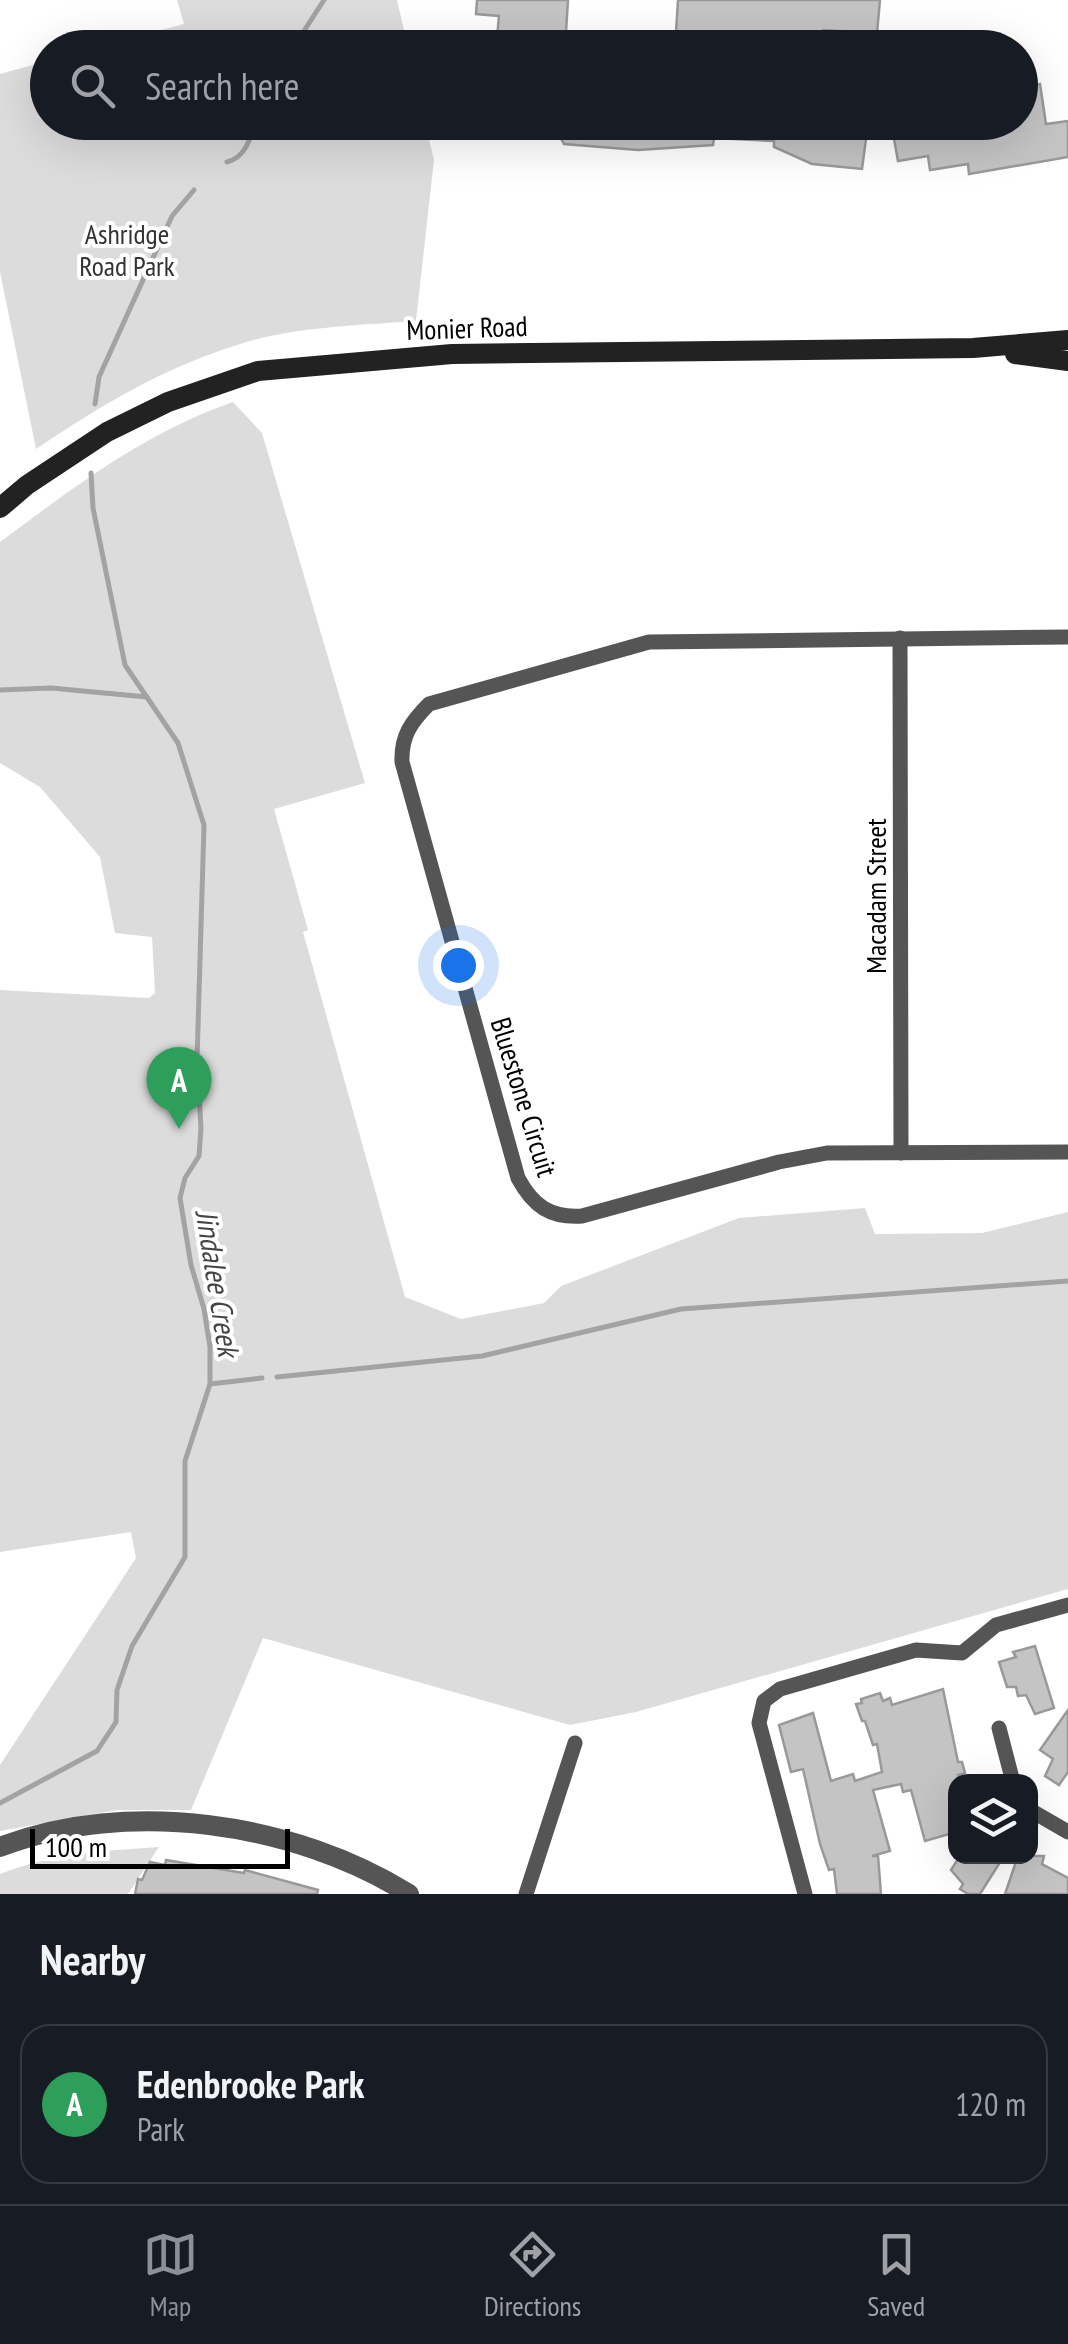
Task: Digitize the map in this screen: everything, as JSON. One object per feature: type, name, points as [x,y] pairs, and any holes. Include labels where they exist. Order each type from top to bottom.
[{"type":"main road","name":"Monier Road","points":[[0,508],[108,432],[168,402],[258,370],[452,354],[973,348],[1068,340]]},
{"type":"main road","name":"Monier Road","points":[[973,348],[1068,361]]},
{"type":"street","name":"Macadam Street","points":[[900,638],[902,1153]]},
{"type":"street","name":"Bluestone Circuit","points":[[1068,638],[648,642],[429,704],[410,723],[401,744],[402,762],[518,1178],[542,1210],[565,1217],[582,1216],[779,1162],[827,1153],[1068,1152]]},
{"type":"street","points":[[805,1894],[759,1723],[764,1701],[780,1688],[916,1650],[962,1654],[996,1625],[1068,1605]]},
{"type":"street","points":[[999,1728],[1011,1774]]},
{"type":"street","points":[[526,1894],[575,1743]]},
{"type":"street","points":[[1038,1815],[1068,1832]]},
{"type":"street","points":[[7,1844],[60,1830],[126,1823],[217,1826],[292,1841],[367,1870],[409,1894]]},
{"type":"green space","points":[[177,0],[397,0],[404,30],[161,30],[184,24]]},
{"type":"green space","name":"Ashridge Road Park","points":[[30,66],[30,140],[429,140],[434,160],[416,321],[304,330],[240,344],[184,364],[134,389],[36,449],[0,272],[0,74]]},
{"type":"green space","points":[[233,402],[262,433],[365,783],[274,809],[308,930],[303,932],[405,1297],[461,1319],[544,1303],[561,1286],[739,1218],[865,1208],[875,1234],[982,1233],[1068,1212],[1068,1589],[636,1712],[570,1725],[263,1638],[191,1810],[117,1810],[0,1831],[0,1765],[136,1558],[131,1532],[0,1552],[0,990],[149,998],[155,993],[152,937],[115,933],[100,857],[40,787],[0,763],[0,542],[83,481],[141,445]]},
{"type":"green space","points":[[159,1847],[128,1894],[0,1894],[0,1874],[40,1861]]},
{"type":"building","points":[[477,0],[568,0],[566,30],[498,30],[499,16],[476,14]]},
{"type":"building","points":[[678,0],[880,0],[877,30],[676,30]]},
{"type":"building","points":[[1038,84],[1046,124],[1068,121],[1068,157],[969,174],[968,164],[930,170],[928,156],[898,161],[894,140],[1038,140]]},
{"type":"building","points":[[562,140],[714,140],[713,145],[638,150],[564,144]]},
{"type":"building","points":[[754,140],[866,140],[862,169],[812,164],[774,147],[774,141]]},
{"type":"building","points":[[1035,1646],[1054,1708],[1035,1714],[1026,1695],[1018,1696],[1016,1687],[1007,1687],[999,1662],[1016,1657],[1013,1652]]},
{"type":"building","points":[[943,1689],[958,1762],[962,1762],[965,1773],[948,1774],[948,1834],[925,1841],[911,1790],[903,1792],[901,1784],[873,1790],[890,1851],[872,1856],[878,1856],[881,1894],[837,1894],[834,1869],[829,1870],[820,1844],[803,1769],[791,1772],[779,1725],[813,1713],[831,1781],[853,1774],[855,1781],[882,1772],[877,1744],[873,1745],[856,1704],[880,1693],[883,1701],[890,1698],[892,1705]]},
{"type":"building","points":[[1068,1710],[1068,1772],[1059,1785],[1045,1776],[1053,1759],[1040,1750]]},
{"type":"building","points":[[1038,1856],[1044,1856],[1042,1864],[1068,1878],[1068,1894],[1005,1894],[1015,1864],[1038,1864]]},
{"type":"building","points":[[166,1860],[244,1873],[245,1870],[318,1890],[317,1894],[135,1894],[138,1879],[142,1880],[150,1862],[165,1865]]},
{"type":"building","points":[[955,1864],[999,1864],[980,1894],[960,1889],[963,1884],[951,1870]]},
{"type":"waterway","name":"Jindalee Creek","points":[[305,30],[324,0]]},
{"type":"waterway","name":"Jindalee Creek","points":[[227,162],[238,156],[249,140]]},
{"type":"waterway","points":[[95,404],[99,377],[172,216],[194,190]]},
{"type":"waterway","name":"Jindalee Creek","points":[[0,1803],[97,1751],[116,1722],[117,1690],[132,1646],[185,1557],[185,1461],[210,1384],[204,1309],[191,1265],[180,1198],[185,1178],[199,1156],[201,1128],[197,1061],[204,825],[178,743],[125,665],[93,508],[91,473]]},
{"type":"waterway","points":[[0,690],[51,688],[147,697]]},
{"type":"waterway","points":[[277,1377],[482,1356],[681,1309],[1068,1281]]},
{"type":"waterway","points":[[210,1384],[262,1378]]},
{"type":"place","name":"Edenbrooke Park","points":[[179,1129]]}]
